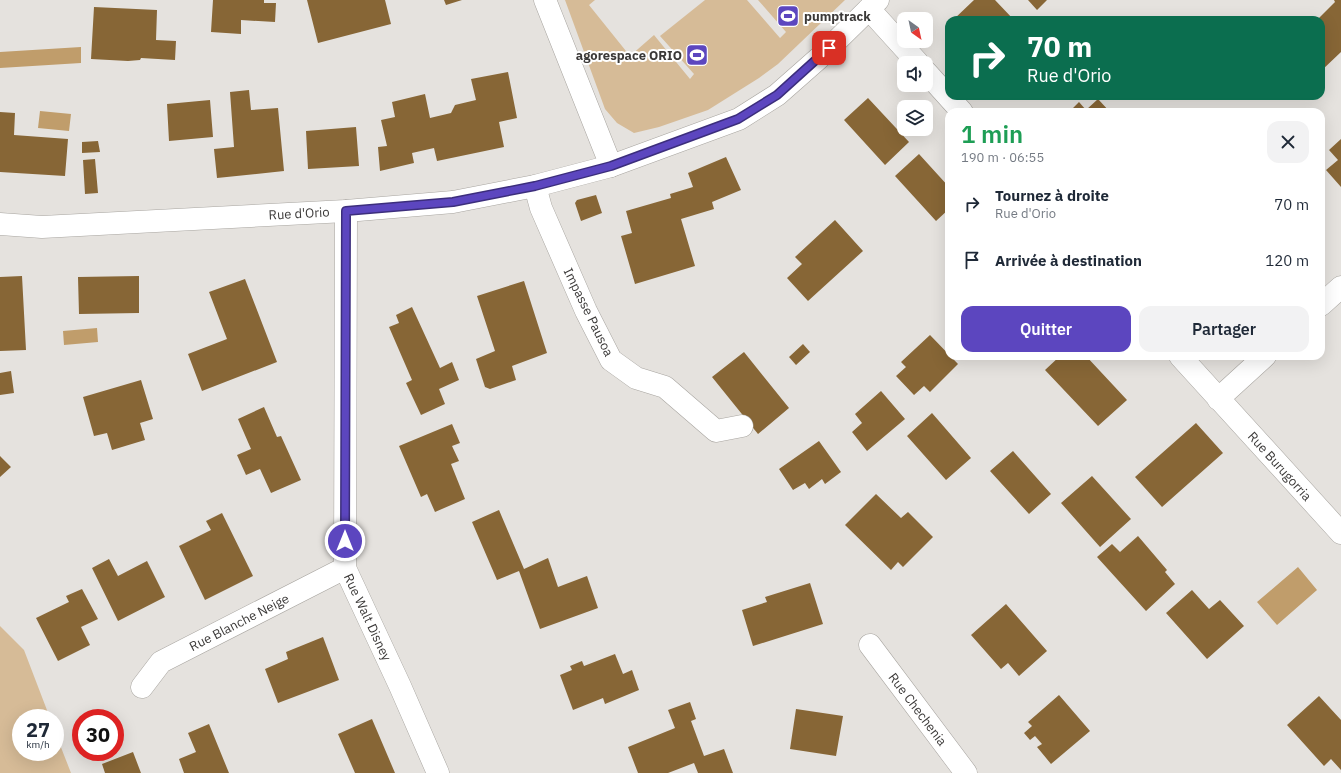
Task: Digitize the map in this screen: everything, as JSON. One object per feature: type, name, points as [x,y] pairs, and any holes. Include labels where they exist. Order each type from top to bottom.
[{"type":"street","points":[[545,0],[611,166]]},
{"type":"street","points":[[873,4],[913,56]]},
{"type":"street","name":"Rue d'Orio","points":[[0,224],[42,227],[346,211],[453,202],[535,186],[611,166],[738,119],[777,95],[819,58],[873,4]]},
{"type":"street","points":[[933,80],[945,93]]},
{"type":"street","points":[[951,100],[958,108]]},
{"type":"street","name":"Impasse Pausoa","points":[[535,186],[541,208],[550,229],[586,311],[611,360],[636,378],[665,387],[716,431],[742,426]]},
{"type":"street","name":"Rue Walt Disney","points":[[346,211],[345,568],[400,686],[438,773]]},
{"type":"street","points":[[1325,301],[1341,287]]},
{"type":"street","name":"Rue Burugorria","points":[[1184,360],[1341,533]]},
{"type":"street","points":[[1218,399],[1262,360]]},
{"type":"street","name":"Rue Blanche Neige","points":[[142,687],[162,662],[345,568]]},
{"type":"street","name":"Rue Chechenia","points":[[870,645],[966,773]]},
{"type":"shaded area","points":[[565,0],[595,0],[589,5],[630,56],[654,35],[690,79],[694,74],[660,36],[705,0],[747,0],[780,38],[786,32],[758,0],[845,0],[778,64],[759,78],[708,110],[659,127],[634,133],[617,123],[605,109]]},
{"type":"shaded area","points":[[81,47],[81,63],[0,68],[0,52]]},
{"type":"shaded area","points":[[40,111],[71,114],[69,131],[38,128]]},
{"type":"shaded area","points":[[97,328],[98,342],[64,345],[63,331]]},
{"type":"shaded area","points":[[1298,567],[1317,590],[1277,625],[1257,602]]},
{"type":"shaded area","points":[[0,626],[24,650],[47,709],[12,709],[12,761],[64,761],[64,755],[71,773],[0,773]]},
{"type":"building","points":[[213,0],[264,0],[264,3],[276,3],[275,22],[241,20],[241,34],[211,32]]},
{"type":"building","points":[[307,0],[385,0],[391,24],[318,43]]},
{"type":"building","points":[[444,0],[462,0],[446,5]]},
{"type":"building","points":[[974,0],[995,0],[1010,16],[957,16]]},
{"type":"building","points":[[1028,0],[1047,0],[1037,10]]},
{"type":"building","points":[[1334,0],[1341,0],[1341,52],[1325,67],[1325,16],[1321,16],[1335,2]]},
{"type":"building","points":[[94,7],[157,10],[156,40],[176,41],[175,60],[141,58],[140,60],[128,61],[91,59]]},
{"type":"building","points":[[508,72],[517,118],[499,122],[504,147],[437,161],[434,148],[412,153],[414,163],[380,171],[378,147],[387,146],[381,120],[395,117],[392,102],[425,94],[430,118],[451,113],[455,105],[476,100],[471,79]]},
{"type":"building","points":[[249,90],[251,110],[278,108],[284,171],[217,178],[214,149],[234,147],[230,92]]},
{"type":"building","points":[[868,98],[897,129],[897,136],[903,136],[909,142],[885,165],[844,120]]},
{"type":"building","points":[[210,100],[213,137],[169,141],[167,104]]},
{"type":"building","points":[[1097,100],[1099,100],[1106,108],[1088,108]]},
{"type":"building","points":[[1079,102],[1084,108],[1073,108]]},
{"type":"building","points":[[0,112],[15,113],[14,135],[68,139],[65,176],[0,172]]},
{"type":"building","points":[[356,127],[359,166],[308,169],[306,131]]},
{"type":"building","points":[[1341,139],[1341,187],[1326,170],[1338,160],[1329,150]]},
{"type":"building","points":[[98,141],[100,152],[82,153],[82,142]]},
{"type":"building","points":[[919,154],[945,183],[945,213],[936,221],[895,176]]},
{"type":"building","points":[[726,157],[741,190],[712,202],[714,209],[681,219],[695,266],[635,284],[621,236],[632,233],[626,211],[671,198],[670,194],[693,187],[688,173]]},
{"type":"building","points":[[95,159],[98,193],[85,194],[83,160]]},
{"type":"building","points":[[596,195],[602,213],[581,221],[575,203],[577,200]]},
{"type":"building","points":[[835,220],[863,251],[808,301],[787,278],[802,264],[795,257]]},
{"type":"building","points":[[22,276],[26,350],[0,351],[0,277]]},
{"type":"building","points":[[139,276],[139,313],[79,314],[78,277]]},
{"type":"building","points":[[245,279],[277,362],[202,391],[188,354],[227,339],[209,292]]},
{"type":"building","points":[[524,281],[547,353],[512,366],[516,380],[490,389],[485,387],[476,359],[495,351],[477,296]]},
{"type":"building","points":[[412,307],[440,368],[452,362],[459,380],[439,389],[445,404],[421,415],[406,383],[412,380],[389,327],[399,323],[396,315]]},
{"type":"building","points":[[930,335],[945,351],[945,360],[954,360],[958,364],[930,392],[924,386],[914,395],[896,376],[906,367],[901,362]]},
{"type":"building","points":[[803,344],[810,352],[796,365],[789,357]]},
{"type":"building","points":[[744,352],[789,408],[758,434],[712,377]]},
{"type":"building","points":[[1056,360],[1090,360],[1127,400],[1098,426],[1045,370]]},
{"type":"building","points":[[11,371],[14,393],[0,395],[0,373]]},
{"type":"building","points":[[141,380],[153,419],[140,423],[145,440],[112,450],[107,433],[94,436],[83,397]]},
{"type":"building","points":[[881,391],[905,419],[867,451],[852,432],[862,423],[855,414]]},
{"type":"building","points":[[264,407],[277,437],[281,436],[301,480],[271,493],[260,469],[246,475],[237,455],[251,449],[238,419]]},
{"type":"building","points":[[932,413],[971,458],[946,480],[907,436]]},
{"type":"building","points":[[1196,423],[1223,453],[1162,507],[1135,477]]},
{"type":"building","points":[[452,424],[460,443],[452,446],[459,461],[451,464],[465,499],[435,512],[427,494],[421,497],[399,446]]},
{"type":"building","points":[[819,441],[841,472],[825,484],[822,479],[809,489],[805,483],[793,490],[779,469]]},
{"type":"building","points":[[1013,451],[1051,494],[1029,514],[990,471]]},
{"type":"building","points":[[0,456],[11,467],[0,477]]},
{"type":"building","points":[[1092,476],[1131,519],[1100,547],[1061,503]]},
{"type":"building","points":[[876,494],[901,518],[908,512],[933,537],[903,567],[898,562],[891,570],[845,525]]},
{"type":"building","points":[[499,510],[524,569],[548,558],[558,587],[587,576],[598,608],[540,629],[519,571],[497,580],[472,522]]},
{"type":"building","points":[[222,513],[253,576],[205,600],[179,546],[211,530],[206,521]]},
{"type":"building","points":[[1138,536],[1167,570],[1165,572],[1175,584],[1146,611],[1097,557],[1112,544],[1120,552]]},
{"type":"building","points":[[109,559],[118,576],[147,561],[165,597],[118,621],[92,568]]},
{"type":"building","points":[[810,583],[823,624],[753,646],[742,610],[767,602],[765,597]]},
{"type":"building","points":[[82,589],[98,619],[81,627],[90,645],[58,661],[36,618],[69,602],[66,596]]},
{"type":"building","points":[[1192,590],[1209,609],[1220,600],[1244,626],[1207,659],[1166,613]]},
{"type":"building","points":[[1006,604],[1047,651],[1019,676],[1008,663],[1001,669],[971,635]]},
{"type":"building","points":[[323,637],[339,680],[278,703],[265,669],[288,659],[286,652]]},
{"type":"building","points":[[615,654],[623,674],[632,670],[639,690],[605,704],[603,698],[573,710],[560,675],[572,670],[570,666],[582,661],[584,666]]},
{"type":"building","points":[[1059,695],[1090,731],[1051,764],[1037,747],[1042,744],[1035,736],[1030,740],[1024,733],[1032,726],[1028,722]]},
{"type":"building","points":[[1319,696],[1341,720],[1341,770],[1331,759],[1324,766],[1287,725]]},
{"type":"building","points":[[690,702],[696,719],[691,721],[704,756],[724,749],[733,773],[698,773],[694,763],[668,773],[638,773],[628,747],[675,728],[668,710]]},
{"type":"building","points":[[796,709],[843,716],[836,756],[790,749]]},
{"type":"building","points":[[372,719],[395,773],[355,773],[338,734]]},
{"type":"building","points":[[209,724],[229,773],[184,773],[179,759],[196,752],[188,733]]},
{"type":"building","points":[[133,752],[141,773],[105,773],[102,764],[110,761],[124,761],[124,755]]},
{"type":"place","name":"pumptrack","points":[[788,16]]},
{"type":"place","name":"agorespace ORIO","points":[[697,55]]},
{"type":"route","points":[[345,541],[346,211],[453,202],[535,186],[611,166],[738,119],[777,95],[829,48]]}]
